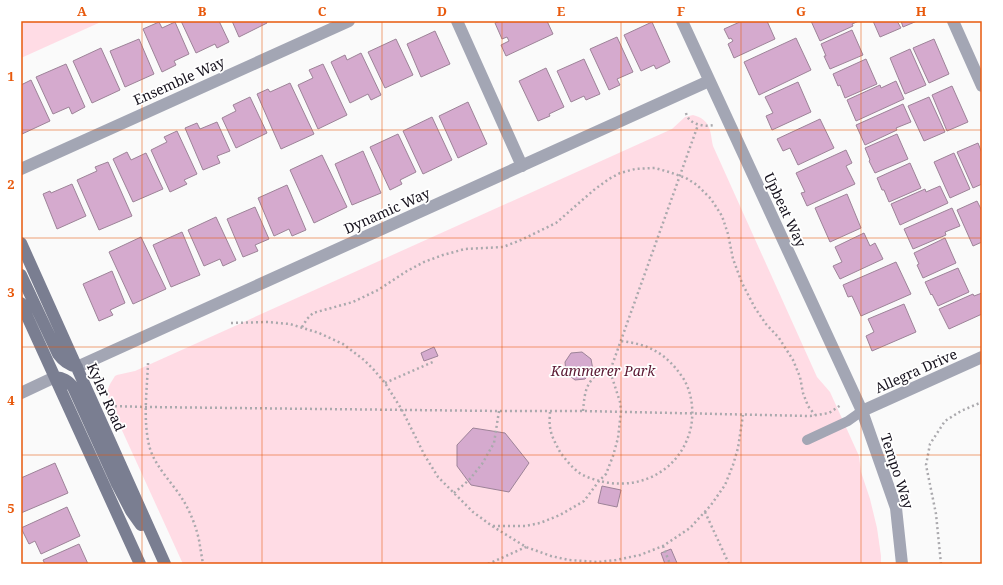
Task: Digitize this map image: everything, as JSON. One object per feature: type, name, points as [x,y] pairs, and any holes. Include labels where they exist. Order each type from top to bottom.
[{"type":"street","name":"Ensemble Way","points":[[21,169],[349,21]]},
{"type":"street","points":[[457,21],[522,166]]},
{"type":"street","name":"Upbeat Way","points":[[682,21],[862,411]]},
{"type":"street","points":[[953,21],[982,86]]},
{"type":"street","name":"Dynamic Way","points":[[77,367],[709,82]]},
{"type":"street","name":"Kyler Road","points":[[21,242],[165,564]]},
{"type":"street","points":[[21,275],[58,354],[66,363],[77,367]]},
{"type":"street","points":[[21,303],[140,564]]},
{"type":"street","name":"Allegra Drive","points":[[862,411],[982,357]]},
{"type":"street","points":[[21,393],[55,378],[65,379],[70,382],[124,498],[142,527],[155,543]]},
{"type":"street","name":"Tempo Way","points":[[862,411],[896,508],[902,564]]},
{"type":"lane","points":[[807,440],[848,421],[862,411]]},
{"type":"path","points":[[686,112],[687,116],[698,125],[716,125]]},
{"type":"path","points":[[492,526],[525,526],[540,523],[560,516],[584,501],[606,474],[618,438],[621,411],[620,402],[610,371],[698,125]]},
{"type":"path","points":[[302,327],[313,312],[353,302],[378,290],[424,262],[465,249],[504,247],[540,231],[556,223],[595,189],[609,179],[620,173],[635,169],[655,168],[686,178],[697,185],[711,199],[722,216],[728,234],[733,259],[742,283],[755,308],[766,324],[779,338],[793,360],[800,377],[803,393],[808,406],[816,415]]},
{"type":"path","points":[[231,323],[267,322],[290,324],[319,333],[343,344],[364,360],[385,383],[402,410],[425,456],[438,477],[474,512],[492,526],[526,547],[550,556],[569,560],[598,563],[640,556],[663,546],[690,528],[711,505],[725,485],[738,448],[743,414]]},
{"type":"path","points":[[550,412],[550,426],[555,444],[566,460],[579,473],[599,481],[614,484],[628,484],[651,478],[667,468],[680,454],[688,437],[693,413],[691,400],[685,382],[675,366],[660,353],[643,345],[620,341]]},
{"type":"path","points":[[385,383],[435,360]]},
{"type":"path","points":[[148,362],[146,424],[149,446],[154,459],[184,501],[196,531],[203,564]]},
{"type":"path","points":[[583,411],[585,393],[591,380],[600,371],[610,371]]},
{"type":"path","points":[[941,564],[936,514],[926,465],[930,444],[945,421],[961,411],[982,402]]},
{"type":"path","points":[[108,406],[550,412],[621,411],[810,416],[829,413],[841,405]]},
{"type":"path","points":[[454,492],[474,475],[494,444],[499,411]]},
{"type":"path","points":[[705,512],[729,564]]},
{"type":"path","points":[[663,546],[670,564]]},
{"type":"path","points":[[488,564],[526,547]]},
{"type":"green space","points":[[21,21],[103,21],[21,58]]},
{"type":"green space","name":"Kammerer Park","points":[[693,115],[699,117],[709,126],[713,146],[817,377],[830,392],[859,456],[861,472],[870,499],[877,528],[881,564],[183,564],[110,404],[108,389],[115,376],[135,371],[672,129],[685,117]]},
{"type":"building","points":[[181,21],[219,21],[229,42],[217,48],[215,44],[196,53]]},
{"type":"building","points":[[232,21],[266,21],[267,23],[239,37]]},
{"type":"building","points":[[501,21],[547,21],[553,34],[506,56],[501,45],[509,41],[507,37],[502,39],[495,23]]},
{"type":"building","points":[[742,21],[767,21],[775,39],[734,58],[728,44],[733,41],[731,38],[729,39],[724,29]]},
{"type":"building","points":[[811,21],[859,21],[852,24],[853,26],[820,41]]},
{"type":"building","points":[[873,21],[897,21],[901,28],[880,37]]},
{"type":"building","points":[[901,21],[917,21],[903,27]]},
{"type":"building","points":[[159,22],[162,28],[175,22],[189,54],[174,61],[176,65],[162,72],[143,29]]},
{"type":"building","points":[[652,22],[670,62],[656,69],[654,65],[641,71],[624,35]]},
{"type":"building","points":[[852,30],[863,55],[830,69],[824,56],[826,56],[821,44]]},
{"type":"building","points":[[435,31],[450,64],[421,77],[407,44]]},
{"type":"building","points":[[617,37],[633,72],[617,79],[620,85],[609,90],[590,49]]},
{"type":"building","points":[[796,38],[811,70],[759,95],[744,62]]},
{"type":"building","points":[[139,39],[154,74],[125,87],[110,51]]},
{"type":"building","points":[[396,39],[413,75],[385,88],[368,52]]},
{"type":"building","points":[[934,39],[949,74],[929,83],[913,48]]},
{"type":"building","points":[[101,48],[120,90],[92,103],[73,61]]},
{"type":"building","points":[[910,49],[926,85],[905,94],[890,58]]},
{"type":"building","points":[[361,53],[381,95],[371,100],[368,94],[350,103],[331,62],[345,55],[347,60]]},
{"type":"building","points":[[584,59],[600,94],[586,100],[584,96],[571,102],[557,71]]},
{"type":"building","points":[[866,59],[877,84],[845,98],[840,85],[838,86],[833,74]]},
{"type":"building","points":[[66,64],[85,107],[72,114],[69,107],[53,114],[36,77]]},
{"type":"building","points":[[323,64],[347,115],[318,129],[298,85],[313,78],[309,70]]},
{"type":"building","points":[[546,68],[564,107],[549,114],[550,116],[538,121],[519,81]]},
{"type":"building","points":[[31,80],[50,121],[22,134],[21,85]]},
{"type":"building","points":[[896,81],[904,99],[856,121],[847,100],[880,85],[881,88]]},
{"type":"building","points":[[798,82],[811,112],[772,130],[766,116],[773,113],[765,97]]},
{"type":"building","points":[[290,83],[314,134],[281,149],[257,94],[268,89],[270,92]]},
{"type":"building","points":[[952,86],[968,122],[947,131],[932,95]]},
{"type":"building","points":[[250,97],[267,133],[236,148],[222,118],[236,111],[233,105]]},
{"type":"building","points":[[929,97],[945,132],[924,141],[908,106]]},
{"type":"building","points":[[468,102],[487,144],[458,158],[439,116]]},
{"type":"building","points":[[903,104],[911,122],[896,128],[897,130],[865,145],[856,125]]},
{"type":"building","points":[[432,117],[452,160],[423,174],[403,131]]},
{"type":"building","points":[[820,119],[834,148],[798,165],[790,148],[783,151],[777,139]]},
{"type":"building","points":[[217,122],[230,151],[217,156],[220,163],[203,170],[185,128],[197,123],[200,129]]},
{"type":"building","points":[[177,131],[197,174],[184,180],[187,184],[170,192],[151,150],[167,142],[164,137]]},
{"type":"building","points":[[398,134],[416,172],[400,180],[402,184],[390,190],[370,147]]},
{"type":"building","points":[[897,134],[908,159],[875,173],[865,148]]},
{"type":"building","points":[[978,143],[982,153],[982,184],[973,188],[957,152]]},
{"type":"building","points":[[846,150],[852,163],[846,166],[855,184],[807,206],[801,193],[805,192],[796,173]]},
{"type":"building","points":[[363,151],[381,193],[352,205],[335,164]]},
{"type":"building","points":[[127,152],[131,160],[146,153],[163,189],[133,202],[113,159]]},
{"type":"building","points":[[954,153],[970,189],[950,198],[934,162]]},
{"type":"building","points":[[322,155],[347,207],[314,223],[290,170]]},
{"type":"building","points":[[108,162],[132,216],[99,230],[77,180],[97,171],[95,167]]},
{"type":"building","points":[[910,163],[921,188],[889,202],[877,178]]},
{"type":"building","points":[[72,184],[86,216],[57,229],[43,194],[50,191],[51,193]]},
{"type":"building","points":[[287,185],[306,230],[292,236],[289,229],[274,236],[258,198]]},
{"type":"building","points":[[940,186],[948,203],[900,225],[891,204],[925,189],[926,192]]},
{"type":"building","points":[[847,194],[861,228],[830,242],[815,208]]},
{"type":"building","points":[[977,201],[982,211],[982,242],[973,246],[957,210]]},
{"type":"building","points":[[255,207],[269,239],[255,245],[258,251],[243,257],[227,219]]},
{"type":"building","points":[[952,208],[960,226],[945,232],[946,235],[913,249],[904,229]]},
{"type":"building","points":[[216,217],[236,260],[223,266],[220,259],[204,266],[188,230]]},
{"type":"building","points":[[182,232],[200,275],[171,287],[153,245]]},
{"type":"building","points":[[864,233],[870,246],[875,243],[883,259],[840,279],[833,266],[842,262],[835,247]]},
{"type":"building","points":[[141,237],[166,289],[133,304],[109,252]]},
{"type":"building","points":[[945,238],[956,263],[923,278],[917,265],[919,264],[914,253]]},
{"type":"building","points":[[896,262],[911,294],[861,316],[852,296],[848,297],[843,285]]},
{"type":"building","points":[[958,268],[969,292],[938,306],[925,282]]},
{"type":"building","points":[[112,271],[125,303],[110,310],[113,315],[99,321],[83,284]]},
{"type":"building","points":[[982,293],[982,314],[949,329],[939,309],[973,294],[974,296]]},
{"type":"building","points":[[904,304],[916,332],[872,351],[866,336],[874,332],[868,319]]},
{"type":"building","points":[[434,347],[438,356],[424,361],[421,353]]},
{"type":"building","points":[[582,352],[591,359],[593,370],[585,379],[575,380],[566,373],[565,362],[571,353]]},
{"type":"building","points":[[473,428],[505,433],[529,463],[509,492],[471,485],[457,466],[457,445]]},
{"type":"building","points":[[55,463],[68,493],[21,513],[21,478]]},
{"type":"building","points":[[602,486],[621,490],[617,507],[598,503]]},
{"type":"building","points":[[67,507],[80,536],[41,554],[35,541],[29,544],[21,528]]},
{"type":"building","points":[[79,544],[88,564],[45,564],[43,560]]},
{"type":"building","points":[[671,549],[677,563],[665,564],[661,553]]}]
